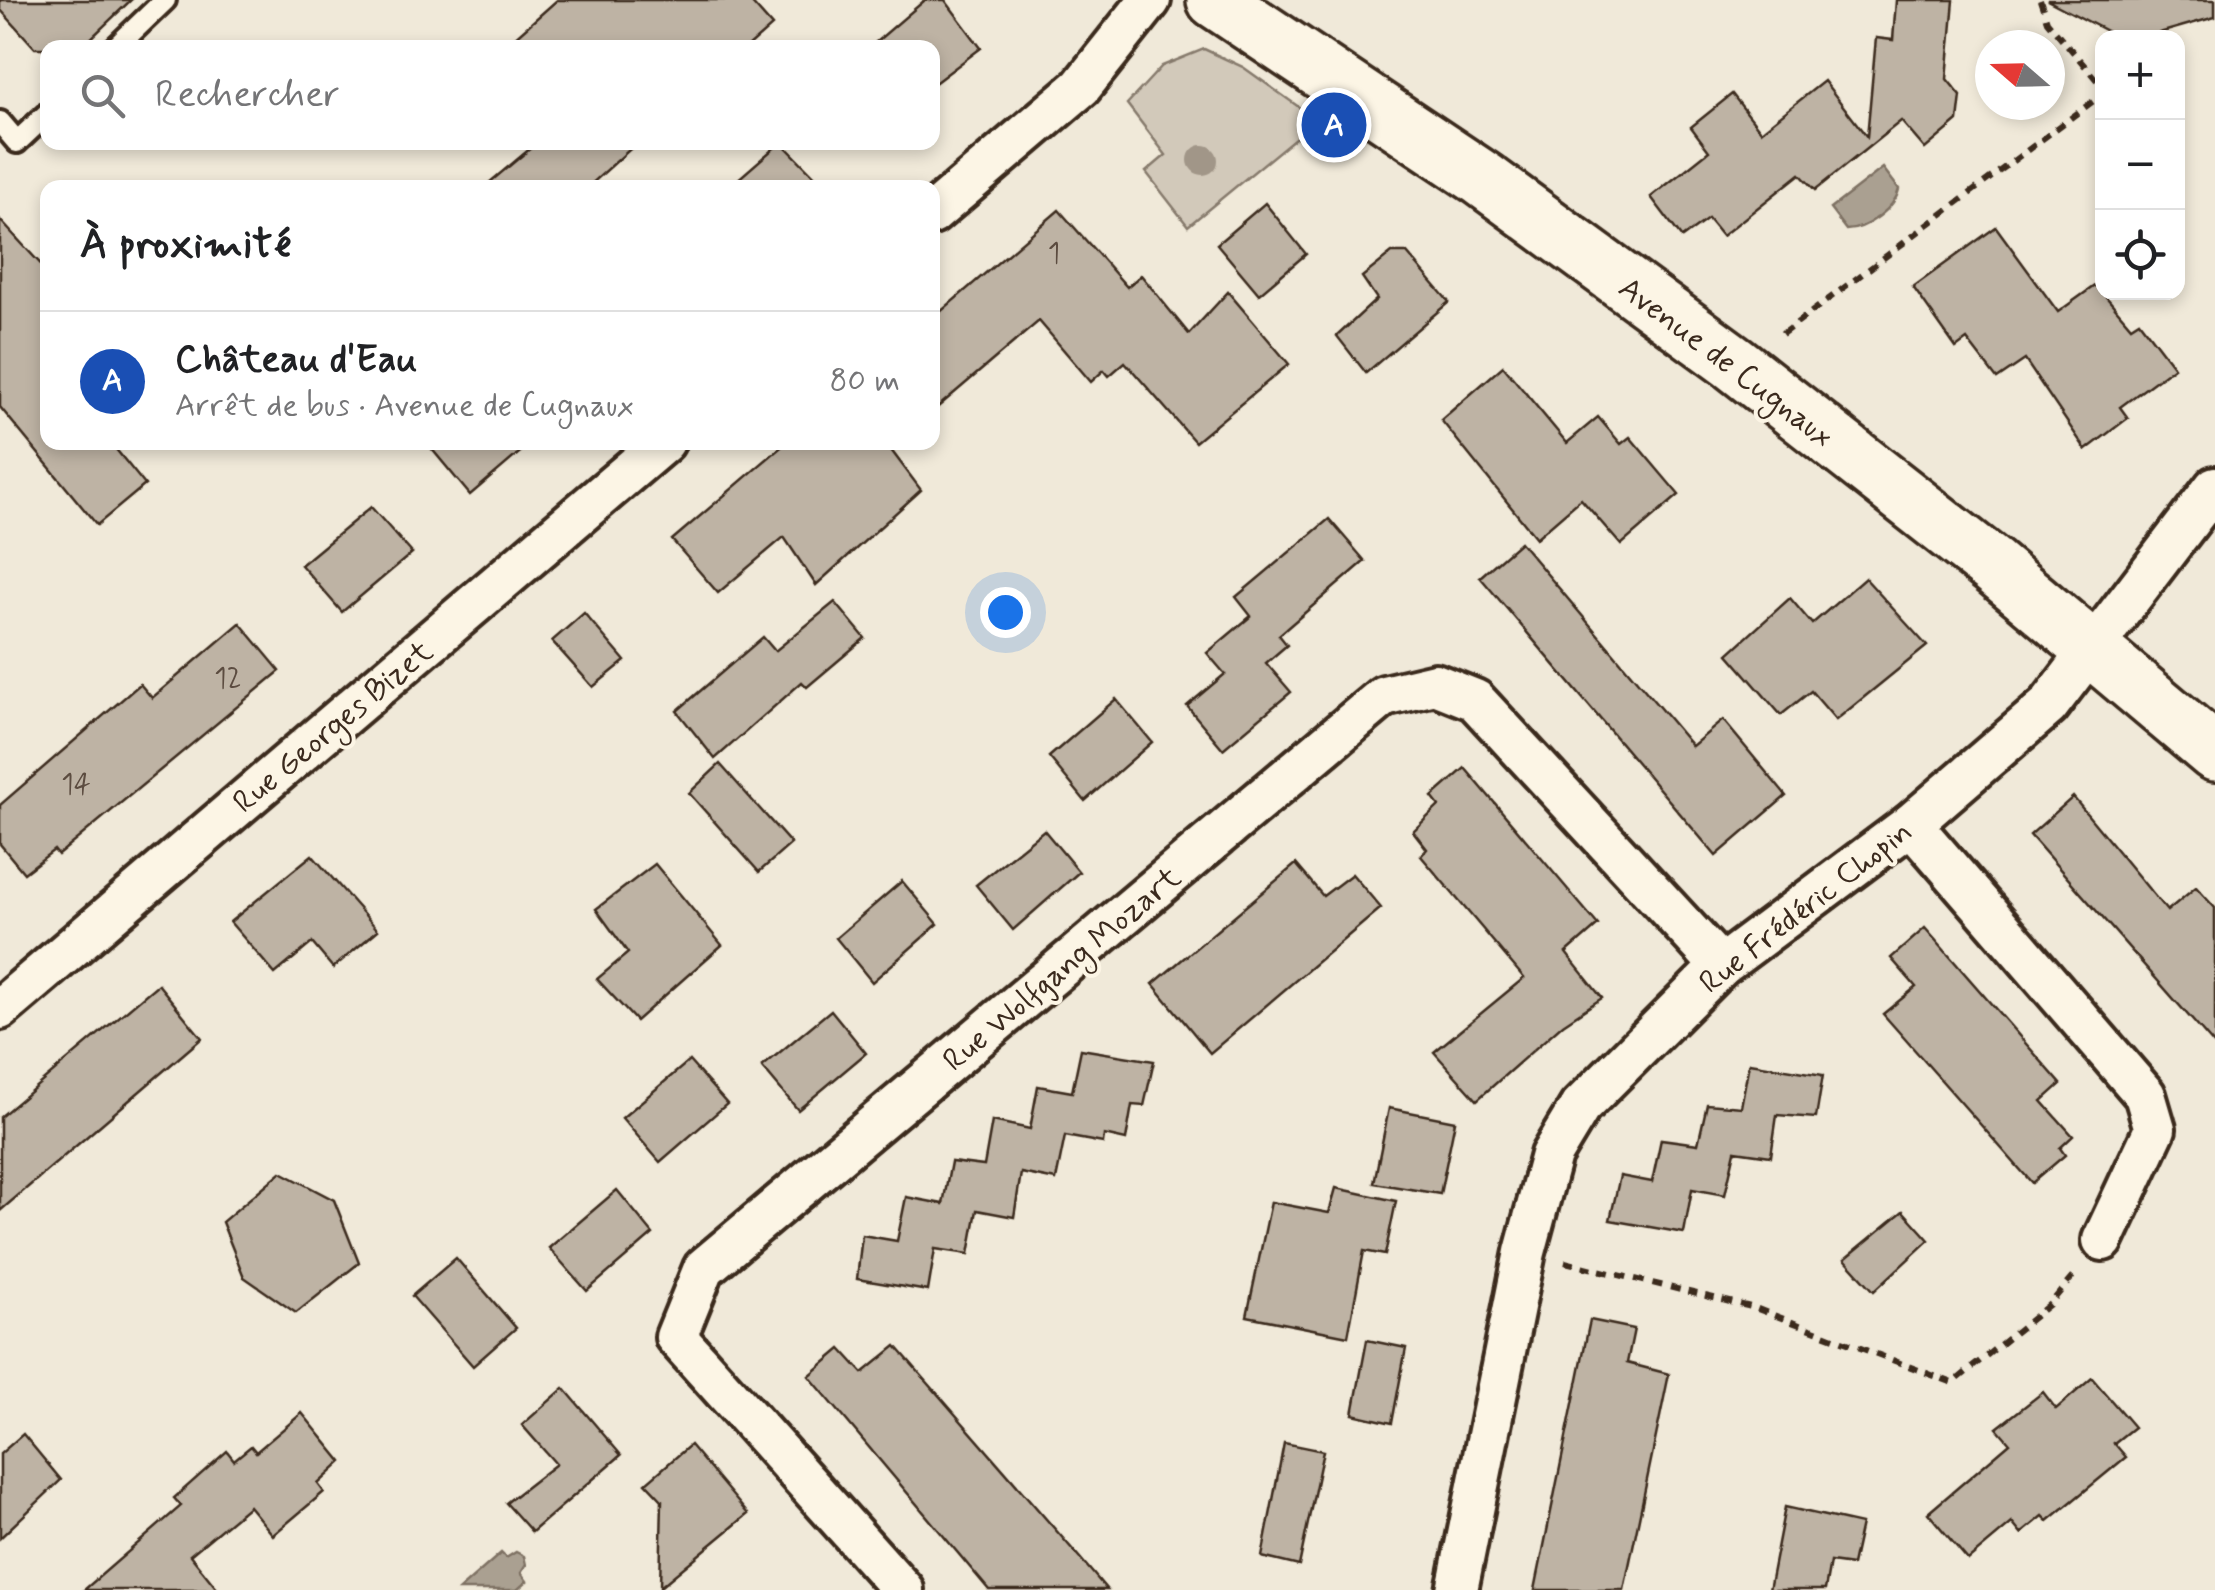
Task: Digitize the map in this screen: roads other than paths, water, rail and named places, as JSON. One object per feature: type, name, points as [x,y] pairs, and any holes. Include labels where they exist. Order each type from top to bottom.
[{"type":"street","points":[[940,207],[1081,88],[1150,0]]},
{"type":"street","name":"Avenue de Cugnaux","points":[[1215,0],[1483,180],[1733,362],[1993,566],[2215,753]]},
{"type":"street","name":"Rue Georges Bizet","points":[[0,1009],[655,450]]},
{"type":"street","name":"Rue Frédéric Chopin","points":[[1457,1590],[1525,1252],[1550,1154],[1580,1107],[1721,966],[1911,824],[2048,706],[2215,487]]},
{"type":"street","name":"Rue Wolfgang Mozart","points":[[899,1589],[676,1337],[704,1268],[1384,696],[1435,684],[1475,700],[1721,966]]},
{"type":"street","points":[[1911,824],[2144,1096],[2155,1129],[2103,1240]]},
{"type":"lane","points":[[124,40],[164,0]]},
{"type":"lane","points":[[0,122],[17,142],[40,120]]},
{"type":"place","name":"Château d'Eau","points":[[1334,125]]}]
